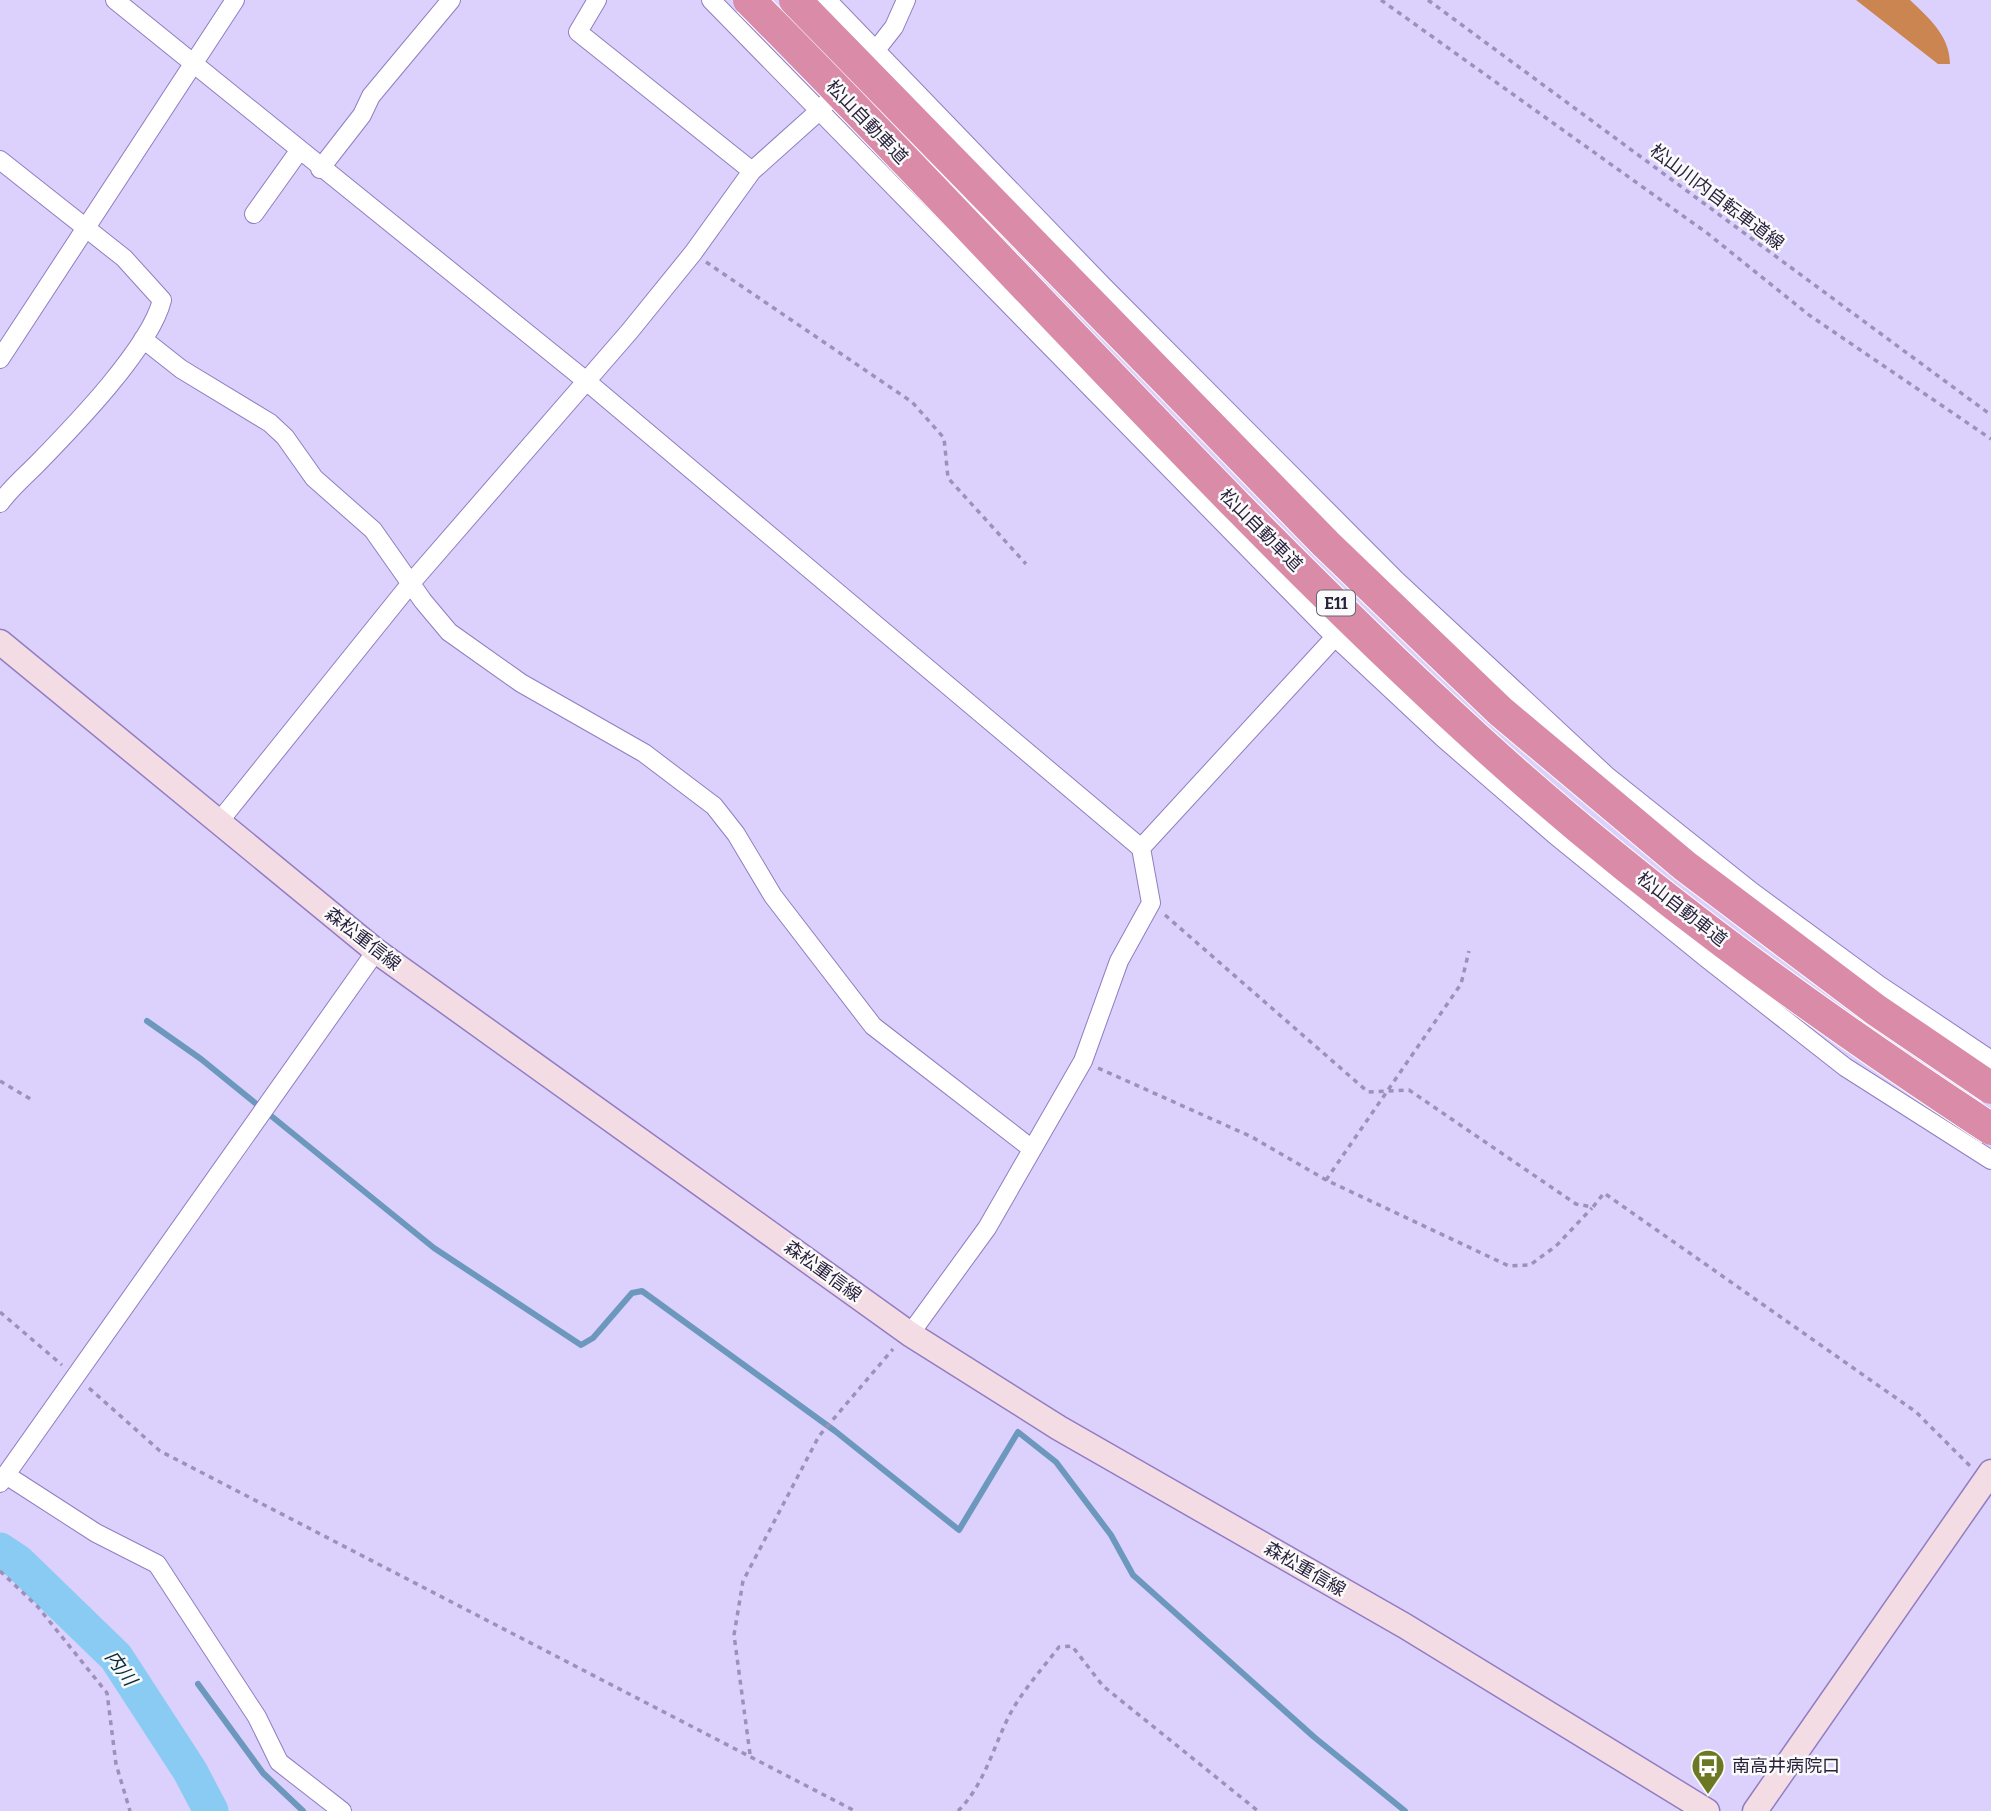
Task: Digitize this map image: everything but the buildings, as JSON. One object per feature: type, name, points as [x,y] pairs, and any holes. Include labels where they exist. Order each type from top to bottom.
[{"type":"highway","name":"松山自動車道","points":[[749,0],[1130,399],[1475,737],[1661,894],[1857,1041],[1991,1129]]},
{"type":"highway","name":"松山自動車道","points":[[795,0],[1326,544],[1500,711],[1685,866],[1877,1010],[1991,1088]]},
{"type":"main road","name":"森松重信線","points":[[0,642],[376,951],[910,1334],[1059,1428],[1405,1626],[1707,1811]]},
{"type":"main road","points":[[1755,1811],[1989,1481]]},
{"type":"street","points":[[115,0],[320,169],[584,380],[1142,848],[1151,903],[1119,961],[1083,1061],[987,1228],[910,1334]]},
{"type":"street","points":[[0,359],[235,0]]},
{"type":"street","points":[[320,169],[362,115],[371,96],[451,0]]},
{"type":"street","points":[[597,0],[578,32],[751,171]]},
{"type":"street","points":[[711,0],[1335,636],[1443,738],[1534,818],[1845,1067],[1991,1160]]},
{"type":"street","points":[[827,0],[1104,287],[1386,570],[1607,776],[1762,899],[1879,985],[1991,1060]]},
{"type":"street","points":[[218,823],[411,583],[584,380],[629,332],[693,253],[751,171],[819,111],[876,50],[894,27],[906,0]]},
{"type":"street","points":[[254,214],[299,151]]},
{"type":"street","points":[[0,160],[124,258],[162,300],[159,313],[143,339],[86,412],[0,503]]},
{"type":"street","points":[[143,339],[181,369],[270,423],[285,437],[314,478],[373,530],[449,632],[521,683],[645,753],[713,806],[736,834],[773,896],[873,1026],[1032,1149]]},
{"type":"street","points":[[1142,848],[1335,636]]},
{"type":"street","points":[[342,1811],[279,1762],[257,1717],[157,1564],[96,1533],[3,1479],[77,1378],[376,951]]},
{"type":"path","points":[[1381,0],[1707,233],[1808,315],[1991,439]]},
{"type":"path","name":"松山川内自転車道線","points":[[1428,0],[1991,415]]},
{"type":"path","points":[[693,253],[912,402],[944,438],[948,478],[1026,564]]},
{"type":"path","points":[[1151,903],[1368,1092],[1409,1090],[1576,1204],[1592,1207]]},
{"type":"path","points":[[1326,1180],[1461,984],[1469,951]]},
{"type":"path","points":[[1083,1061],[1252,1137],[1326,1180],[1509,1266],[1530,1265],[1556,1246],[1604,1193],[1916,1412],[1989,1481]]},
{"type":"path","points":[[0,1081],[32,1100]]},
{"type":"path","points":[[0,1312],[160,1451],[750,1754],[853,1811]]},
{"type":"path","points":[[750,1754],[736,1671],[734,1635],[743,1581],[819,1436],[897,1344],[910,1334]]},
{"type":"path","points":[[0,1571],[38,1608],[107,1693],[116,1764],[130,1811]]},
{"type":"path","points":[[958,1811],[981,1781],[1010,1714],[1059,1647],[1072,1646],[1103,1686],[1258,1811]]},
{"type":"shaded area","points":[[1856,0],[1910,0],[1942,36],[1950,64],[1938,64]]},
{"type":"waterway","points":[[147,1021],[201,1059],[434,1248],[581,1345],[593,1338],[632,1293],[642,1291],[835,1431],[959,1530],[1018,1432],[1056,1462],[1111,1535],[1133,1575],[1314,1737],[1405,1811]]},
{"type":"waterway","name":"内川","points":[[0,1550],[18,1562],[116,1657],[190,1771],[211,1811]]},
{"type":"waterway","points":[[198,1684],[263,1773],[303,1811]]},
{"type":"place","name":"南高井病院口","points":[[1708,1796]]}]
